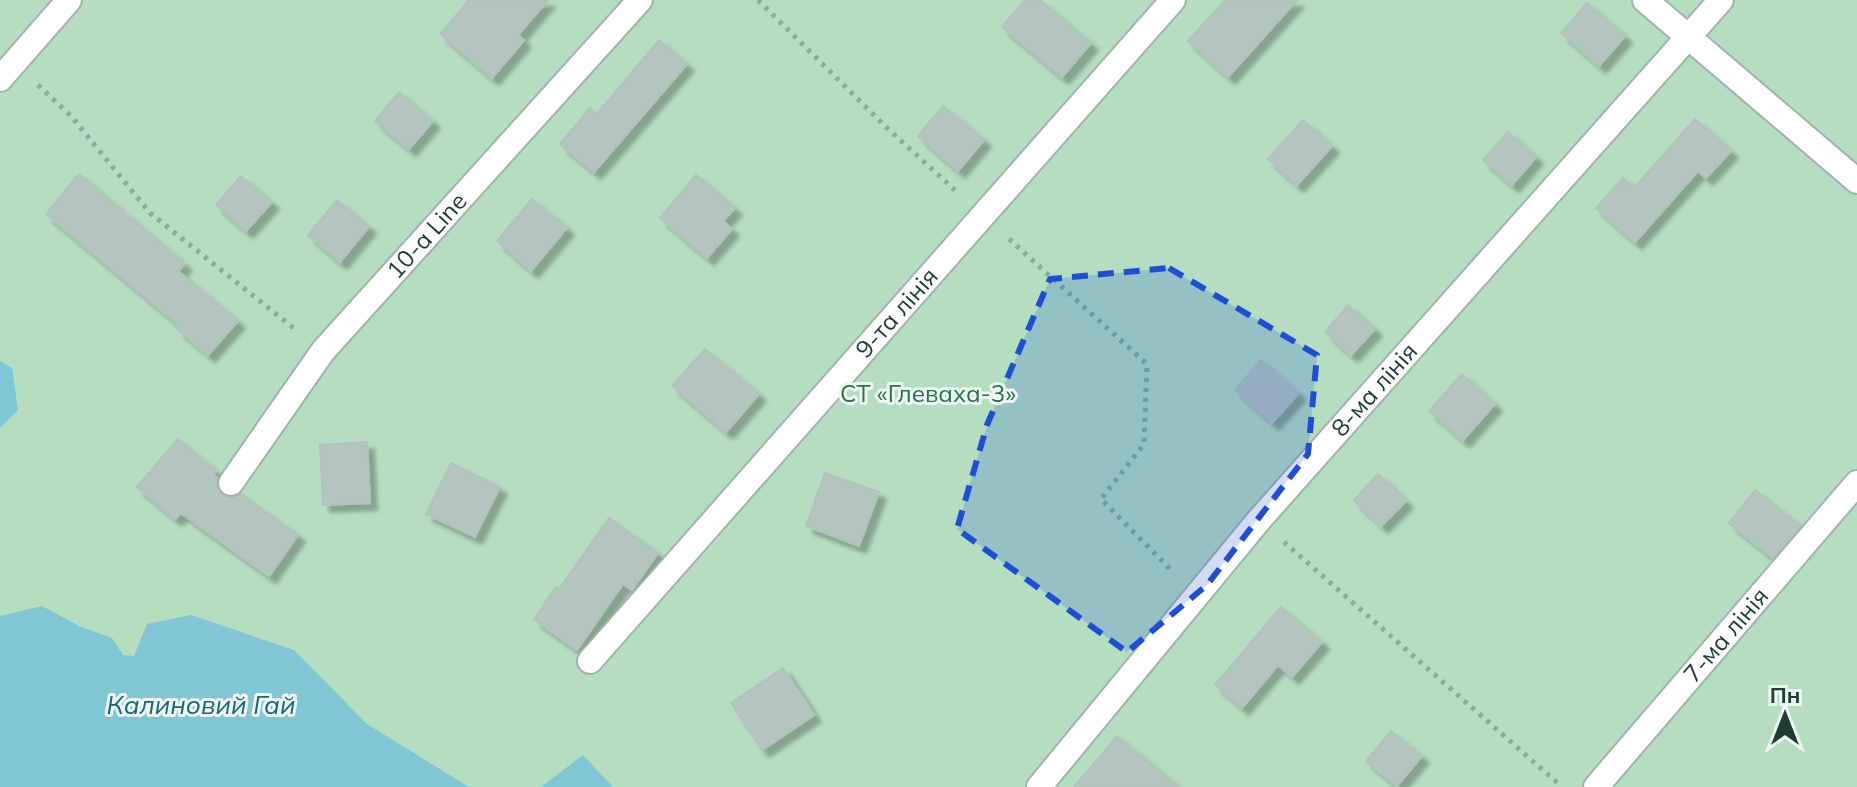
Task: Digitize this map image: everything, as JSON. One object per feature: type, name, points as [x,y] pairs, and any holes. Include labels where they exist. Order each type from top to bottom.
[{"type":"lane","points":[[7,70],[69,0]]},
{"type":"lane","name":"10-a Line","points":[[231,483],[323,351],[640,0]]},
{"type":"lane","name":"9-та лінія","points":[[590,661],[1173,0]]},
{"type":"lane","points":[[1645,0],[1857,181]]},
{"type":"lane","name":"8-ма лінія","points":[[1039,787],[1259,520],[1721,0]]},
{"type":"lane","name":"7-ма лінія","points":[[1596,787],[1857,483]]},
{"type":"path","points":[[758,0],[886,127],[1147,364],[1144,444],[1101,499],[1179,579]]},
{"type":"path","points":[[7,70],[71,116],[150,213],[323,351]]},
{"type":"path","points":[[1259,520],[1562,787]]},
{"type":"highlighted area","points":[[1169,268],[1317,355],[1308,454],[1207,585],[1127,652],[957,529],[987,425],[1050,279]]},
{"type":"green space","name":"СТ «Глеваха-3»","points":[[0,0],[1857,0],[1857,787],[0,787]]},
{"type":"water","points":[[0,361],[12,368],[18,410],[0,428]]},
{"type":"water","name":"Калиновий Гай","points":[[42,606],[79,626],[112,638],[123,655],[134,656],[147,624],[191,615],[294,650],[367,724],[469,787],[0,787],[0,616]]},
{"type":"water","points":[[583,755],[613,787],[541,787]]},
{"type":"building","points":[[469,0],[548,0],[518,35],[524,40],[492,78],[440,34]]},
{"type":"building","points":[[1025,0],[1040,0],[1091,43],[1062,77],[1002,27]]},
{"type":"building","points":[[1225,0],[1297,0],[1228,77],[1188,41]]},
{"type":"building","points":[[1587,3],[1625,36],[1599,66],[1561,33]]},
{"type":"building","points":[[659,40],[687,64],[594,172],[560,144],[590,108],[597,114]]},
{"type":"building","points":[[399,92],[433,121],[409,149],[375,121]]},
{"type":"building","points":[[943,106],[984,140],[958,171],[918,136]]},
{"type":"building","points":[[1695,119],[1731,151],[1706,178],[1698,171],[1635,242],[1596,208],[1623,178],[1634,188]]},
{"type":"building","points":[[1303,120],[1332,146],[1297,185],[1268,159]]},
{"type":"building","points":[[1508,132],[1536,157],[1512,185],[1483,160]]},
{"type":"building","points":[[79,174],[185,264],[178,271],[238,321],[208,355],[177,329],[180,326],[46,214]]},
{"type":"building","points":[[696,175],[735,208],[723,221],[732,229],[707,258],[660,218]]},
{"type":"building","points":[[241,176],[272,202],[246,231],[216,205]]},
{"type":"building","points":[[532,199],[567,228],[531,271],[497,241]]},
{"type":"building","points":[[337,200],[369,227],[340,262],[308,235]]},
{"type":"building","points":[[1348,305],[1375,329],[1351,355],[1325,332]]},
{"type":"building","points":[[705,349],[759,394],[726,432],[672,386]]},
{"type":"building","points":[[1261,360],[1299,393],[1272,423],[1235,390]]},
{"type":"building","points":[[1462,374],[1495,404],[1463,440],[1429,411]]},
{"type":"building","points":[[178,439],[216,471],[213,474],[222,495],[230,498],[241,494],[298,535],[269,576],[181,513],[175,519],[137,487]]},
{"type":"building","points":[[367,442],[370,503],[323,505],[320,445]]},
{"type":"building","points":[[451,463],[500,487],[475,537],[426,514]]},
{"type":"building","points":[[825,473],[879,492],[859,546],[806,526]]},
{"type":"building","points":[[1378,474],[1406,501],[1381,526],[1354,500]]},
{"type":"building","points":[[1755,490],[1801,526],[1773,558],[1729,523]]},
{"type":"building","points":[[609,518],[658,553],[632,590],[623,584],[577,650],[534,619]]},
{"type":"building","points":[[1281,607],[1322,642],[1292,677],[1278,665],[1242,708],[1215,685]]},
{"type":"building","points":[[783,668],[814,715],[762,750],[731,703]]},
{"type":"building","points":[[1391,731],[1422,756],[1397,786],[1366,761]]},
{"type":"building","points":[[1117,736],[1179,787],[1074,787]]}]
